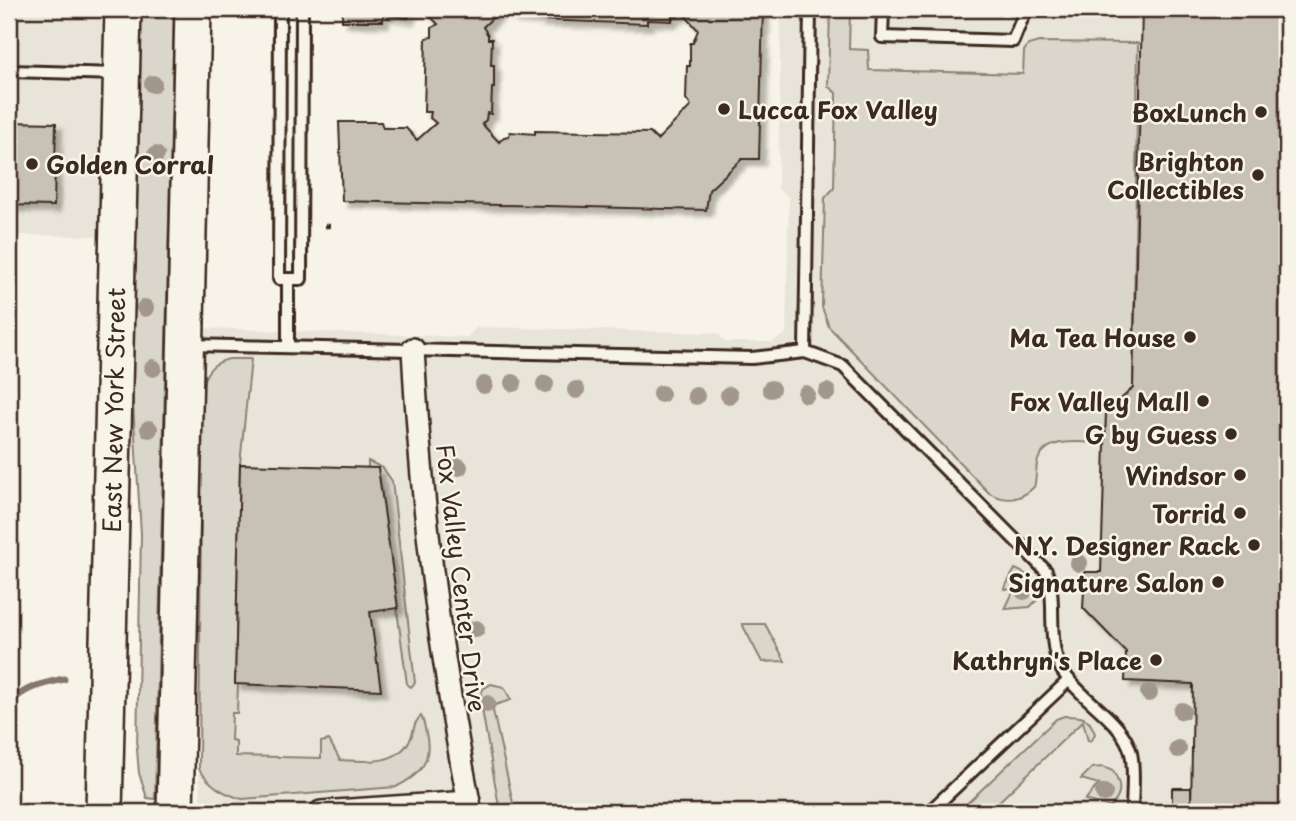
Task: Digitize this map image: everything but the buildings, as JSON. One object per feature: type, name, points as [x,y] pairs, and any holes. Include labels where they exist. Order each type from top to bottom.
[{"type":"main road","name":"East New York Street","points":[[104,812],[123,9]]},
{"type":"main road","points":[[175,812],[193,9]]},
{"type":"street","name":"Fox Valley Center Drive","points":[[413,349],[428,548],[448,694],[470,807]]},
{"type":"street","points":[[320,812],[470,807]]},
{"type":"lane","points":[[280,9],[279,279],[301,279],[302,9]]},
{"type":"lane","points":[[805,352],[810,9]]},
{"type":"lane","points":[[883,9],[882,37],[1013,41],[1026,9]]},
{"type":"lane","points":[[9,71],[121,74]]},
{"type":"lane","points":[[288,279],[288,347]]},
{"type":"lane","points":[[186,345],[752,358],[805,352],[844,366],[1046,571],[1052,585],[1056,657],[1069,680],[1117,727],[1131,752],[1132,812]]},
{"type":"lane","points":[[929,812],[1069,680]]},
{"type":"path","points":[[325,226],[332,226]]},
{"type":"shaded area","points":[[9,9],[103,9],[98,236],[9,235]]},
{"type":"shaded area","points":[[141,9],[174,9],[155,799],[147,798],[139,773],[137,750],[141,534],[132,387]]},
{"type":"shaded area","name":"Fox Valley Mall","points":[[781,9],[1287,9],[1287,812],[201,812],[198,750],[204,328],[467,337],[477,327],[717,333],[725,342],[772,342],[786,334],[789,197],[778,189]]},
{"type":"shaded area","points":[[830,9],[850,9],[849,49],[868,50],[869,70],[1023,74],[1024,51],[1028,45],[1039,42],[1138,43],[1133,388],[1106,413],[1105,443],[1067,442],[1050,447],[1038,460],[1034,487],[1018,497],[1007,499],[989,493],[829,327],[822,307],[825,198],[834,188],[836,93],[828,86]]},
{"type":"shaded area","points":[[229,359],[251,359],[240,464],[235,683],[238,684],[237,713],[232,713],[231,740],[236,741],[236,756],[321,758],[321,742],[329,740],[340,760],[379,760],[397,754],[404,748],[421,716],[428,747],[425,762],[417,774],[396,787],[242,799],[218,788],[199,769],[202,384],[212,367]]},
{"type":"shaded area","points":[[368,461],[383,468],[392,481],[415,683],[411,687],[407,684],[378,469],[368,468]]},
{"type":"shaded area","points":[[1015,569],[1032,580],[1038,599],[1030,607],[1005,609],[1014,590],[1004,589]]},
{"type":"shaded area","points":[[742,624],[765,624],[785,661],[762,662]]},
{"type":"shaded area","points":[[491,684],[504,687],[511,700],[492,706],[515,812],[500,812],[480,698],[483,689]]},
{"type":"shaded area","points":[[1064,716],[1087,720],[1095,734],[1092,740],[1088,741],[1083,721],[988,812],[958,812],[1056,719]]},
{"type":"shaded area","points":[[1103,767],[1113,771],[1119,785],[1117,799],[1110,807],[1085,800],[1099,784],[1081,779],[1092,768]]},
{"type":"waterway","points":[[9,704],[27,690],[64,679]]},
{"type":"place","name":"Lucca Fox Valley","points":[[724,109]]},
{"type":"place","name":"BoxLunch","points":[[1261,112]]},
{"type":"place","name":"Golden Corral","points":[[32,164]]},
{"type":"place","name":"Brighton Collectibles","points":[[1258,175]]},
{"type":"place","name":"Ma Tea House","points":[[1190,337]]},
{"type":"place","name":"Fox Valley Mall","points":[[1203,401]]},
{"type":"place","name":"G by Guess","points":[[1231,434]]},
{"type":"place","name":"Windsor","points":[[1240,475]]},
{"type":"place","name":"Torrid","points":[[1240,513]]},
{"type":"place","name":"N.Y. Designer Rack","points":[[1254,545]]},
{"type":"place","name":"Signature Salon","points":[[1218,582]]},
{"type":"place","name":"Kathryn's Place","points":[[1156,660]]}]
